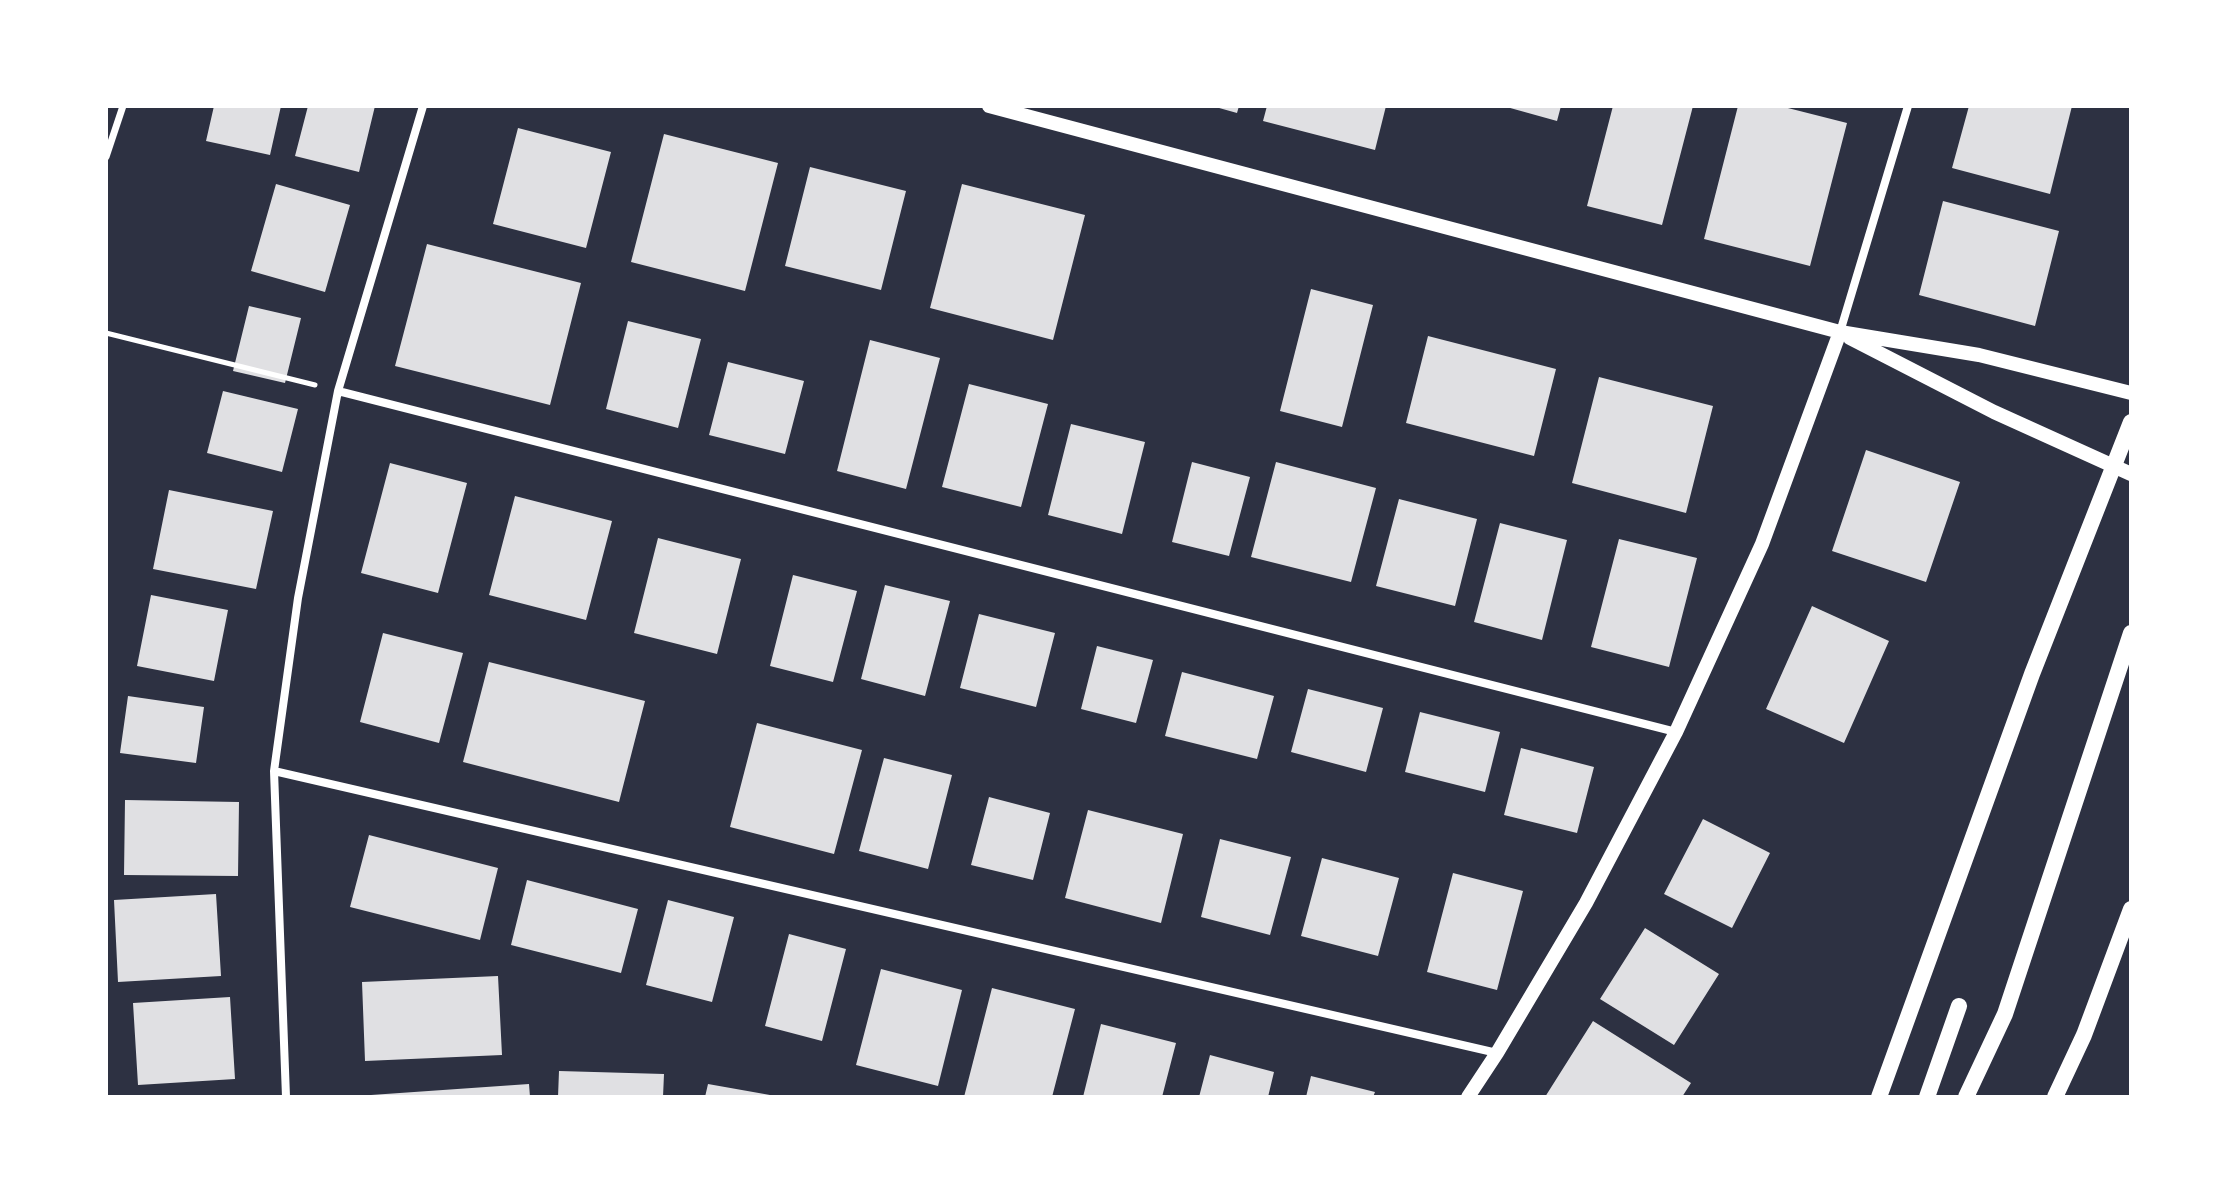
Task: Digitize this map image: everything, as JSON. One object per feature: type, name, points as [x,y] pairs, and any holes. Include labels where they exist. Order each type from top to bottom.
[{"type":"main road","points":[[1879,1097],[2032,674],[2131,422]]},
{"type":"main road","points":[[1966,1097],[2005,1014],[2131,633]]},
{"type":"main road","points":[[2055,1097],[2084,1035],[2131,909]]},
{"type":"main road","points":[[1927,1097],[1959,1006]]},
{"type":"street","points":[[106,157],[123,106]]},
{"type":"street","points":[[286,1097],[274,771],[298,598],[338,391],[423,106]]},
{"type":"street","points":[[989,106],[1840,332],[1979,355],[2131,393]]},
{"type":"street","points":[[1468,1097],[1586,903],[1676,732],[1762,544],[1840,332],[1908,106]]},
{"type":"street","points":[[1840,332],[1994,412],[2131,474]]},
{"type":"street","points":[[338,391],[1676,732]]},
{"type":"street","points":[[274,771],[1497,1053]]},
{"type":"path","points":[[106,333],[338,391]]},
{"type":"building","points":[[214,106],[281,106],[270,155],[206,141]]},
{"type":"building","points":[[308,106],[375,106],[359,172],[295,156]]},
{"type":"building","points":[[1212,106],[1239,106],[1237,113]]},
{"type":"building","points":[[1267,106],[1386,106],[1375,150],[1263,121]]},
{"type":"building","points":[[1503,106],[1561,106],[1557,121]]},
{"type":"building","points":[[1613,106],[1693,106],[1662,225],[1587,206]]},
{"type":"building","points":[[1738,106],[1780,106],[1847,123],[1810,266],[1704,239]]},
{"type":"building","points":[[1969,106],[2072,106],[2050,194],[1952,168]]},
{"type":"building","points":[[518,128],[611,152],[586,248],[493,224]]},
{"type":"building","points":[[664,134],[778,163],[745,291],[631,262]]},
{"type":"building","points":[[810,167],[906,191],[881,290],[785,266]]},
{"type":"building","points":[[276,184],[350,205],[325,292],[251,271]]},
{"type":"building","points":[[962,184],[1085,215],[1053,340],[930,308]]},
{"type":"building","points":[[1943,201],[2059,231],[2035,326],[1919,295]]},
{"type":"building","points":[[427,244],[581,283],[550,405],[395,366]]},
{"type":"building","points":[[1311,289],[1373,305],[1342,427],[1280,411]]},
{"type":"building","points":[[249,306],[301,318],[285,383],[233,371]]},
{"type":"building","points":[[628,321],[701,339],[678,428],[606,409]]},
{"type":"building","points":[[1428,336],[1556,369],[1534,456],[1406,423]]},
{"type":"building","points":[[870,340],[940,358],[906,489],[837,471]]},
{"type":"building","points":[[728,362],[804,381],[785,454],[709,435]]},
{"type":"building","points":[[1599,377],[1713,406],[1686,513],[1572,483]]},
{"type":"building","points":[[969,384],[1048,404],[1021,507],[942,487]]},
{"type":"building","points":[[223,391],[298,409],[282,472],[207,453]]},
{"type":"building","points":[[1071,424],[1145,442],[1122,534],[1048,515]]},
{"type":"building","points":[[1866,450],[1960,482],[1926,582],[1832,551]]},
{"type":"building","points":[[1192,462],[1250,477],[1229,556],[1172,542]]},
{"type":"building","points":[[1276,462],[1376,488],[1351,582],[1251,557]]},
{"type":"building","points":[[390,463],[467,483],[438,593],[361,573]]},
{"type":"building","points":[[169,490],[273,511],[256,589],[153,569]]},
{"type":"building","points":[[515,496],[612,521],[586,620],[489,595]]},
{"type":"building","points":[[1399,499],[1477,519],[1455,606],[1376,586]]},
{"type":"building","points":[[1500,523],[1567,540],[1542,640],[1474,622]]},
{"type":"building","points":[[658,538],[741,559],[717,654],[634,633]]},
{"type":"building","points":[[1619,539],[1697,558],[1669,667],[1591,647]]},
{"type":"building","points":[[793,575],[857,591],[833,682],[770,666]]},
{"type":"building","points":[[885,585],[950,601],[925,696],[861,679]]},
{"type":"building","points":[[151,595],[228,610],[214,681],[137,666]]},
{"type":"building","points":[[1812,606],[1889,641],[1844,743],[1766,709]]},
{"type":"building","points":[[979,614],[1055,633],[1036,707],[960,688]]},
{"type":"building","points":[[383,633],[463,653],[439,743],[360,722]]},
{"type":"building","points":[[1097,646],[1153,660],[1136,723],[1081,709]]},
{"type":"building","points":[[489,662],[645,701],[619,802],[463,762]]},
{"type":"building","points":[[1182,672],[1274,696],[1257,759],[1165,736]]},
{"type":"building","points":[[1308,689],[1383,708],[1366,772],[1291,752]]},
{"type":"building","points":[[128,696],[204,707],[196,763],[120,753]]},
{"type":"building","points":[[1420,712],[1500,732],[1485,792],[1405,772]]},
{"type":"building","points":[[757,723],[862,750],[834,854],[730,827]]},
{"type":"building","points":[[1521,748],[1594,767],[1577,833],[1504,815]]},
{"type":"building","points":[[884,758],[952,775],[928,869],[859,851]]},
{"type":"building","points":[[989,797],[1050,813],[1033,880],[971,865]]},
{"type":"building","points":[[125,800],[239,802],[238,876],[124,875]]},
{"type":"building","points":[[1088,810],[1183,834],[1161,923],[1065,898]]},
{"type":"building","points":[[1703,819],[1770,853],[1732,928],[1664,894]]},
{"type":"building","points":[[369,835],[498,868],[480,940],[350,907]]},
{"type":"building","points":[[1220,839],[1291,857],[1270,935],[1201,917]]},
{"type":"building","points":[[1322,858],[1399,878],[1378,956],[1301,936]]},
{"type":"building","points":[[1453,873],[1523,891],[1497,990],[1427,972]]},
{"type":"building","points":[[527,880],[638,909],[621,973],[511,945]]},
{"type":"building","points":[[216,894],[221,976],[118,982],[114,900]]},
{"type":"building","points":[[668,900],[734,917],[712,1002],[646,985]]},
{"type":"building","points":[[1645,928],[1719,974],[1674,1045],[1600,999]]},
{"type":"building","points":[[789,934],[846,949],[822,1041],[765,1026]]},
{"type":"building","points":[[881,969],[962,990],[938,1086],[856,1065]]},
{"type":"building","points":[[498,976],[502,1055],[365,1061],[362,982]]},
{"type":"building","points":[[992,988],[1075,1009],[1052,1097],[964,1097]]},
{"type":"building","points":[[230,997],[235,1079],[138,1085],[133,1003]]},
{"type":"building","points":[[1593,1021],[1691,1083],[1682,1097],[1545,1097]]},
{"type":"building","points":[[1101,1024],[1176,1043],[1162,1097],[1083,1097]]},
{"type":"building","points":[[1210,1055],[1274,1072],[1268,1097],[1199,1097]]},
{"type":"building","points":[[559,1071],[664,1074],[663,1097],[558,1097]]},
{"type":"building","points":[[1311,1076],[1375,1092],[1373,1097],[1306,1097]]},
{"type":"building","points":[[529,1084],[530,1097],[371,1095]]},
{"type":"building","points":[[708,1084],[770,1095],[770,1097],[705,1097]]}]
